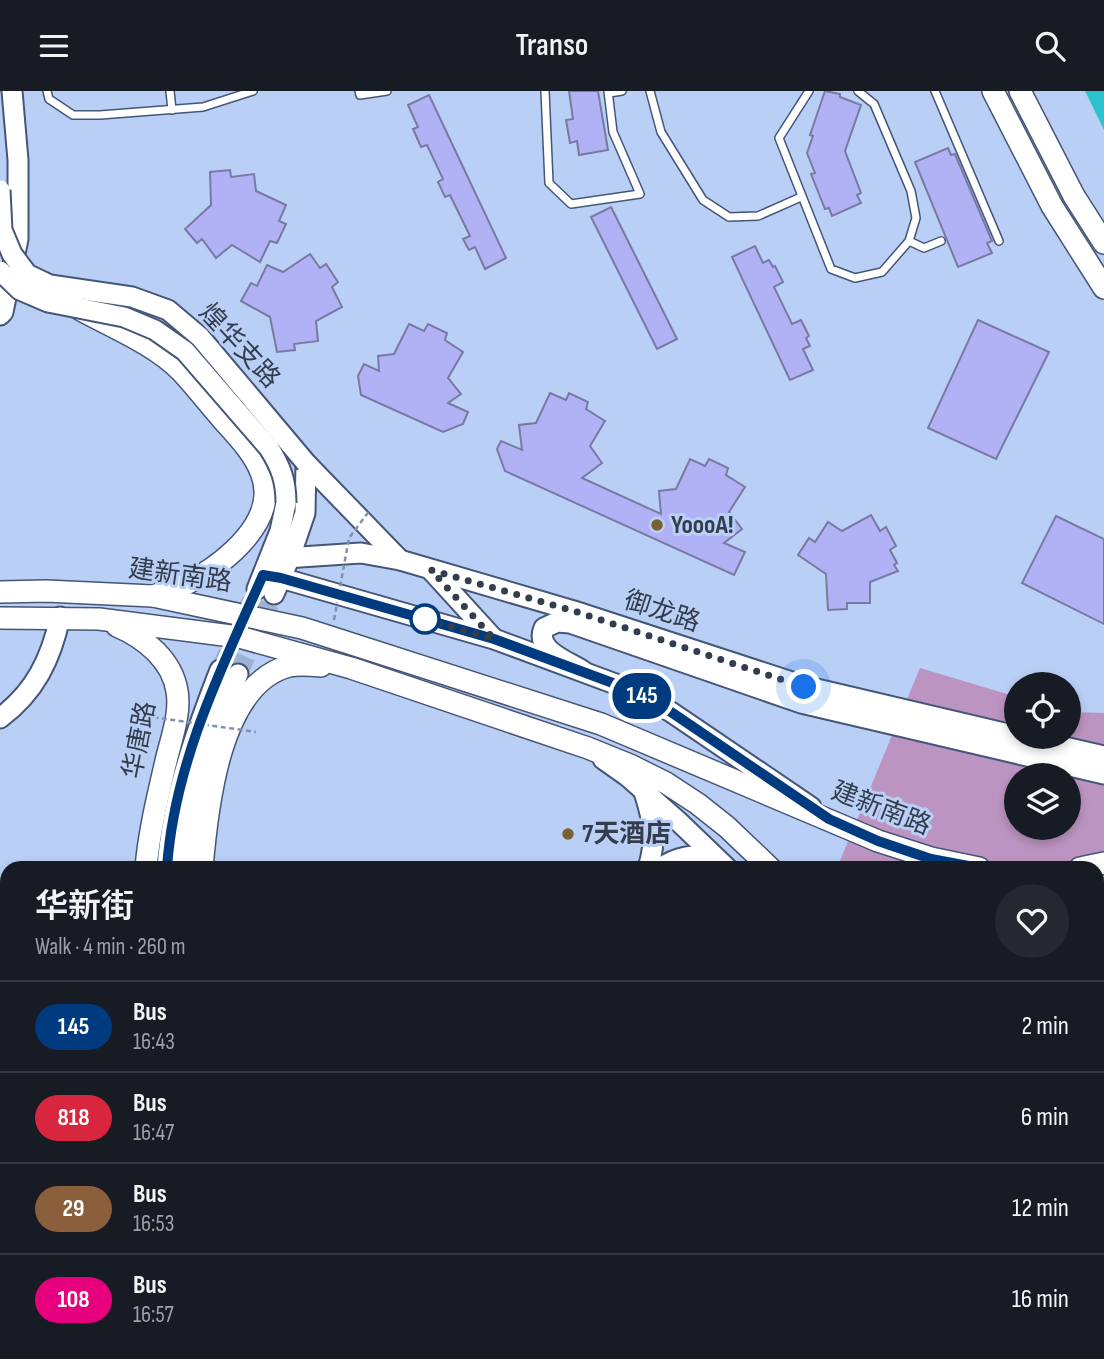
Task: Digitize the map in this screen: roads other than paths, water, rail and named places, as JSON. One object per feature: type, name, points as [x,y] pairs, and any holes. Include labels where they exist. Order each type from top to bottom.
[{"type":"main road","points":[[0,315],[3,312],[18,239],[18,160],[12,91]]},
{"type":"main road","points":[[993,91],[1052,205],[1104,288]]},
{"type":"main road","points":[[1020,91],[1074,196],[1104,243]]},
{"type":"main road","name":"煌华支路","points":[[0,190],[2,230],[12,254],[27,274],[50,285],[132,297],[168,310],[200,337],[306,463],[400,560]]},
{"type":"main road","name":"煌华支路","points":[[0,271],[20,290],[48,302],[134,321],[155,330],[185,351],[269,449],[286,481],[286,503],[269,579]]},
{"type":"main road","points":[[76,307],[149,346],[180,370],[253,456],[262,474],[265,490],[262,509],[254,527],[240,544],[187,584],[153,596]]},
{"type":"main road","points":[[306,463],[305,513],[290,557],[269,579],[494,639],[629,689],[671,712],[829,819]]},
{"type":"main road","name":"御龙路","points":[[290,557],[361,553],[400,560],[574,611],[804,687],[1004,733]]},
{"type":"main road","points":[[431,570],[494,639]]},
{"type":"main road","name":"建新南路","points":[[0,592],[46,591],[153,596],[302,628],[575,716],[878,841],[942,861]]},
{"type":"main road","points":[[0,718],[23,698],[47,664],[60,617]]},
{"type":"main road","name":"建新南路","points":[[0,618],[99,619],[239,637],[351,668],[588,748],[630,765],[687,797],[727,827],[763,861]]},
{"type":"main road","name":"华唐路","points":[[99,619],[138,637],[155,650],[165,662],[177,692],[177,710],[155,807],[147,861]]},
{"type":"main road","name":"御龙路","points":[[583,671],[549,650],[541,635],[544,628],[557,622],[570,624],[801,703],[1104,774]]},
{"type":"main road","points":[[203,861],[215,779],[232,724],[242,704],[258,683],[289,666],[351,668]]},
{"type":"main road","points":[[168,861],[175,809],[195,736],[229,672],[192,811],[184,861]]},
{"type":"main road","name":"建新南路","points":[[588,748],[644,791],[719,861]]},
{"type":"main road","name":"御龙路","points":[[1074,749],[1104,756]]},
{"type":"main road","points":[[644,791],[655,834],[650,861]]},
{"type":"main road","points":[[672,861],[690,855],[716,861]]},
{"type":"lane","points":[[47,91],[49,99],[73,115],[203,107],[253,91]]},
{"type":"lane","points":[[170,91],[172,110]]},
{"type":"lane","points":[[359,91],[360,95],[387,91]]},
{"type":"lane","points":[[545,91],[549,183],[572,204],[640,194],[613,132],[608,92],[622,91]]},
{"type":"lane","points":[[650,91],[661,132],[704,200],[729,217],[739,217],[758,216],[801,197]]},
{"type":"lane","points":[[809,91],[779,138],[831,269],[855,278],[882,272],[909,241],[916,218],[911,191],[874,104],[858,91]]},
{"type":"lane","points":[[935,91],[999,241]]},
{"type":"lane","points":[[909,241],[924,248],[941,241]]},
{"type":"tunnel","points":[[220,670],[257,589]]},
{"type":"tunnel","points":[[238,674],[274,594]]},
{"type":"place","name":"YoooA!","points":[[657,525]]},
{"type":"place","name":"7天酒店","points":[[568,834]]}]
